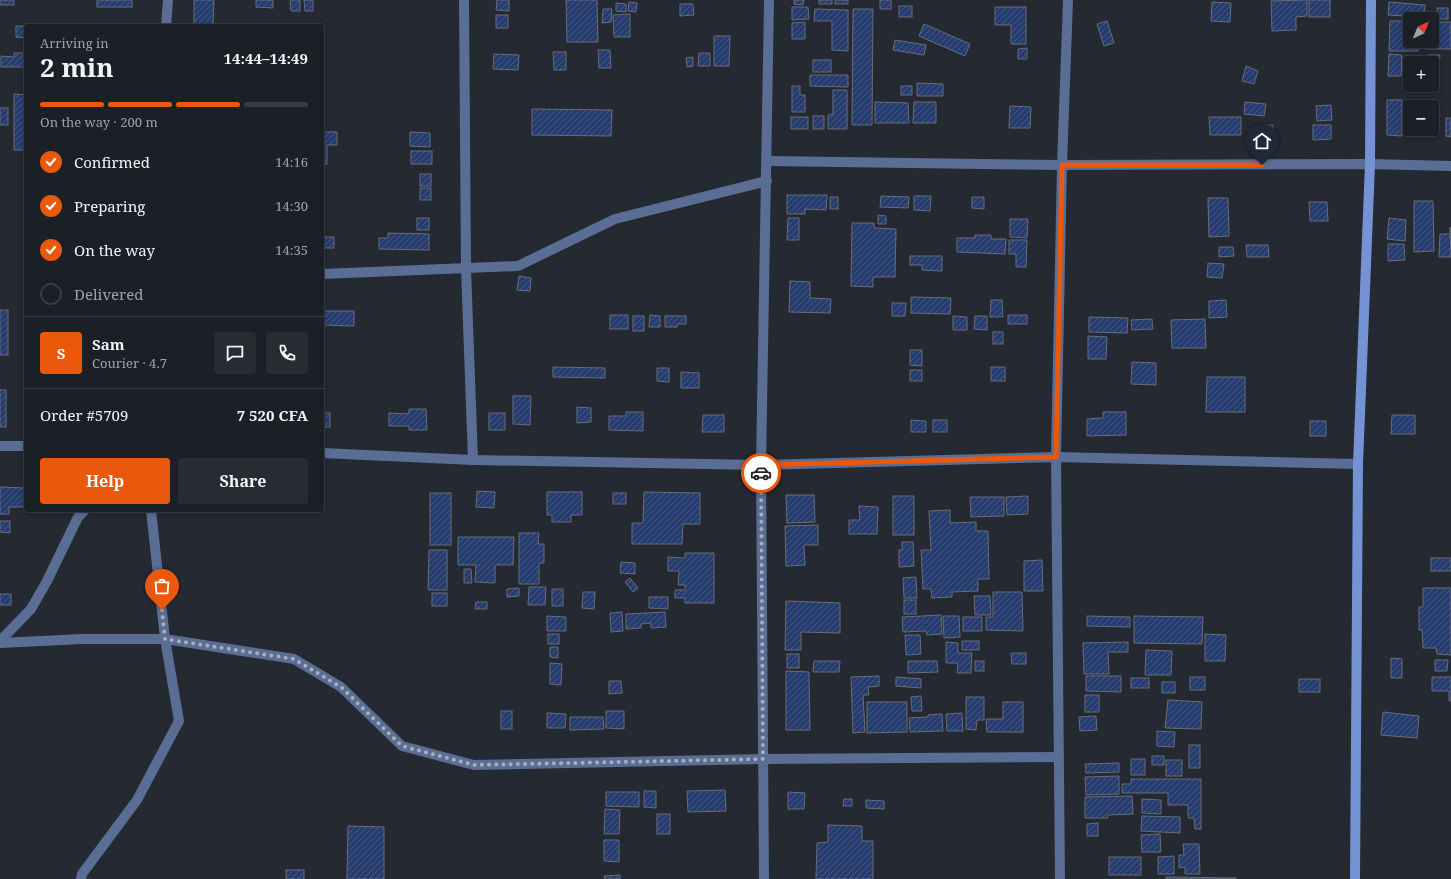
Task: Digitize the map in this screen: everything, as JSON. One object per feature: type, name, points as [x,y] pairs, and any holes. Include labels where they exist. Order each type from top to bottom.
[{"type":"street","points":[[166,24],[168,0]]},
{"type":"street","points":[[464,0],[466,269],[473,460]]},
{"type":"street","points":[[764,879],[761,465],[769,0]]},
{"type":"street","points":[[1060,879],[1056,457],[1062,165],[1068,0]]},
{"type":"street","points":[[1355,879],[1358,464],[1370,164],[1372,0]]},
{"type":"street","points":[[767,161],[1062,165],[1370,164],[1451,166]]},
{"type":"street","points":[[324,274],[518,266],[615,219],[767,181]]},
{"type":"street","points":[[0,446],[24,446]]},
{"type":"street","points":[[324,453],[473,460],[761,465],[1056,457],[1358,464]]},
{"type":"street","points":[[0,642],[31,609],[47,581],[78,517],[83,512]]},
{"type":"street","points":[[81,879],[82,874],[137,800],[179,721],[165,639],[151,512]]},
{"type":"street","points":[[0,642],[82,639],[165,639],[294,659],[341,687],[402,746],[474,765],[763,759],[1058,757]]},
{"type":"building","points":[[0,0],[14,0],[14,5],[0,5]]},
{"type":"building","points":[[97,0],[132,0],[132,7],[97,7]]},
{"type":"building","points":[[194,0],[214,0],[213,24],[194,24]]},
{"type":"building","points":[[256,0],[273,0],[273,8],[256,7]]},
{"type":"building","points":[[290,0],[300,0],[300,11],[291,11]]},
{"type":"building","points":[[304,0],[313,0],[313,11],[305,11]]},
{"type":"building","points":[[497,0],[509,0],[509,11],[496,10]]},
{"type":"building","points":[[566,0],[597,0],[598,42],[567,42]]},
{"type":"building","points":[[794,0],[804,0],[803,5],[794,4]]},
{"type":"building","points":[[819,0],[832,0],[832,4],[819,4]]},
{"type":"building","points":[[835,0],[848,0],[848,4],[835,4]]},
{"type":"building","points":[[880,0],[891,0],[891,9],[880,9]]},
{"type":"building","points":[[1307,0],[1307,16],[1296,17],[1296,30],[1272,31],[1271,1]]},
{"type":"building","points":[[1309,0],[1330,0],[1330,17],[1309,17]]},
{"type":"building","points":[[629,2],[637,3],[636,12],[628,11]]},
{"type":"building","points":[[1212,2],[1231,3],[1230,22],[1211,21]]},
{"type":"building","points":[[1389,2],[1425,5],[1424,12],[1403,12],[1403,16],[1388,15]]},
{"type":"building","points":[[616,3],[626,4],[626,12],[616,11]]},
{"type":"building","points":[[680,4],[693,4],[694,15],[680,16]]},
{"type":"building","points":[[899,6],[912,6],[912,17],[899,17]]},
{"type":"building","points":[[792,7],[808,7],[809,19],[792,20]]},
{"type":"building","points":[[995,7],[1026,7],[1026,44],[1011,44],[1011,25],[995,25]]},
{"type":"building","points":[[1437,8],[1448,8],[1448,19],[1439,19],[1439,12],[1437,12]]},
{"type":"building","points":[[603,9],[612,9],[611,22],[602,23]]},
{"type":"building","points":[[815,9],[848,10],[848,51],[832,50],[832,21],[814,21]]},
{"type":"building","points":[[853,9],[873,9],[872,125],[852,125]]},
{"type":"building","points":[[630,14],[630,37],[614,37],[613,15]]},
{"type":"building","points":[[496,15],[508,15],[508,28],[496,28]]},
{"type":"building","points":[[1107,21],[1114,43],[1104,46],[1097,24]]},
{"type":"building","points":[[1390,21],[1403,21],[1403,48],[1418,48],[1418,51],[1389,51]]},
{"type":"building","points":[[805,22],[805,39],[792,39],[792,23]]},
{"type":"building","points":[[1439,22],[1451,22],[1451,49],[1425,49],[1439,48]]},
{"type":"building","points":[[924,24],[970,44],[965,56],[919,36]]},
{"type":"building","points":[[16,26],[24,26],[24,38],[16,37]]},
{"type":"building","points":[[714,36],[730,36],[729,66],[714,66]]},
{"type":"building","points":[[895,40],[926,45],[924,55],[893,50]]},
{"type":"building","points":[[1027,48],[1027,59],[1018,59],[1018,49]]},
{"type":"building","points":[[598,50],[610,50],[611,68],[599,68]]},
{"type":"building","points":[[553,52],[566,52],[566,70],[554,70]]},
{"type":"building","points":[[14,53],[24,53],[24,67],[1,67],[1,56],[14,57]]},
{"type":"building","points":[[699,53],[710,53],[710,66],[698,66]]},
{"type":"building","points":[[494,54],[519,55],[518,70],[493,69]]},
{"type":"building","points":[[1389,54],[1402,55],[1401,76],[1388,76]]},
{"type":"building","points":[[1440,55],[1439,65],[1439,56],[1428,56]]},
{"type":"building","points":[[693,57],[693,66],[687,67],[686,58]]},
{"type":"building","points":[[813,60],[831,60],[831,72],[813,72]]},
{"type":"building","points":[[1246,66],[1258,71],[1254,84],[1242,81]]},
{"type":"building","points":[[810,75],[848,75],[848,87],[810,86]]},
{"type":"building","points":[[917,83],[943,84],[943,96],[917,96]]},
{"type":"building","points":[[792,86],[800,86],[800,95],[805,95],[805,112],[792,112]]},
{"type":"building","points":[[901,86],[912,86],[912,95],[901,95]]},
{"type":"building","points":[[833,90],[847,90],[847,129],[828,129],[828,115],[833,114]]},
{"type":"building","points":[[14,94],[24,95],[24,150],[14,150]]},
{"type":"building","points":[[1387,100],[1402,100],[1402,136],[1387,135]]},
{"type":"building","points":[[875,102],[908,103],[909,123],[875,123]]},
{"type":"building","points":[[914,102],[936,102],[936,123],[913,123]]},
{"type":"building","points":[[1245,102],[1266,104],[1264,116],[1244,114]]},
{"type":"building","points":[[1331,105],[1332,120],[1317,121],[1316,106]]},
{"type":"building","points":[[1010,106],[1031,107],[1030,128],[1009,128]]},
{"type":"building","points":[[0,108],[8,108],[8,125],[0,125]]},
{"type":"building","points":[[532,109],[612,110],[611,136],[532,135]]},
{"type":"building","points":[[813,116],[824,116],[824,129],[813,129]]},
{"type":"building","points":[[791,117],[808,117],[808,129],[791,129]]},
{"type":"building","points":[[1209,117],[1241,117],[1241,135],[1210,135]]},
{"type":"building","points":[[1446,118],[1451,118],[1451,137],[1446,136]]},
{"type":"building","points":[[1262,125],[1273,125],[1273,138],[1262,138]]},
{"type":"building","points":[[1313,125],[1331,125],[1331,139],[1313,140]]},
{"type":"building","points":[[324,132],[337,132],[337,145],[327,145],[327,164],[324,164]]},
{"type":"building","points":[[410,132],[430,133],[430,147],[410,146]]},
{"type":"building","points":[[411,151],[432,151],[432,164],[411,164]]},
{"type":"building","points":[[420,174],[431,174],[431,186],[420,186]]},
{"type":"building","points":[[420,188],[431,188],[431,200],[420,200]]},
{"type":"building","points":[[787,195],[827,195],[826,210],[805,209],[805,214],[787,214]]},
{"type":"building","points":[[881,196],[909,197],[908,208],[880,207]]},
{"type":"building","points":[[914,196],[931,196],[930,211],[914,210]]},
{"type":"building","points":[[830,197],[838,197],[838,209],[830,209]]},
{"type":"building","points":[[972,197],[984,197],[984,209],[972,208]]},
{"type":"building","points":[[1208,198],[1228,198],[1229,236],[1209,237]]},
{"type":"building","points":[[1414,201],[1433,201],[1434,251],[1414,252]]},
{"type":"building","points":[[1309,202],[1327,202],[1328,221],[1310,221]]},
{"type":"building","points":[[878,215],[886,216],[886,224],[878,224]]},
{"type":"building","points":[[417,218],[429,218],[429,230],[417,230]]},
{"type":"building","points":[[788,218],[799,218],[799,240],[787,240]]},
{"type":"building","points":[[1389,218],[1406,220],[1405,241],[1387,239]]},
{"type":"building","points":[[1010,219],[1028,219],[1027,238],[1010,237]]},
{"type":"building","points":[[852,223],[874,223],[874,228],[896,229],[895,277],[873,277],[873,287],[851,286]]},
{"type":"building","points":[[1450,227],[1451,257],[1439,257],[1440,234],[1450,234]]},
{"type":"building","points":[[388,233],[429,234],[429,250],[379,249],[379,238],[388,238]]},
{"type":"building","points":[[975,235],[991,235],[991,239],[1006,239],[1005,254],[957,252],[957,238],[975,238]]},
{"type":"building","points":[[324,237],[334,237],[334,248],[324,248]]},
{"type":"building","points":[[1009,240],[1027,240],[1026,267],[1016,267],[1016,254],[1009,254]]},
{"type":"building","points":[[1388,244],[1404,244],[1405,260],[1388,261]]},
{"type":"building","points":[[1246,245],[1268,245],[1269,257],[1247,257]]},
{"type":"building","points":[[1219,247],[1233,247],[1234,256],[1219,257]]},
{"type":"building","points":[[910,256],[942,256],[942,271],[922,270],[922,265],[910,265]]},
{"type":"building","points":[[1208,263],[1224,264],[1222,278],[1207,277]]},
{"type":"building","points":[[519,276],[531,278],[530,291],[517,290]]},
{"type":"building","points":[[790,281],[810,282],[810,298],[831,299],[830,313],[789,312]]},
{"type":"building","points":[[911,297],[951,298],[950,314],[911,313]]},
{"type":"building","points":[[991,300],[1002,300],[1003,317],[990,317]]},
{"type":"building","points":[[1226,300],[1227,317],[1209,318],[1209,301]]},
{"type":"building","points":[[892,303],[906,303],[905,316],[892,316]]},
{"type":"building","points":[[0,310],[8,310],[8,355],[0,355]]},
{"type":"building","points":[[324,311],[354,311],[354,326],[324,325]]},
{"type":"building","points":[[610,315],[628,315],[628,329],[610,329]]},
{"type":"building","points":[[650,315],[660,316],[660,327],[649,327]]},
{"type":"building","points":[[1008,315],[1027,315],[1027,324],[1008,324]]},
{"type":"building","points":[[633,316],[644,316],[644,331],[633,331]]},
{"type":"building","points":[[665,316],[686,316],[686,324],[677,324],[677,327],[665,327]]},
{"type":"building","points":[[953,316],[967,317],[967,330],[953,330]]},
{"type":"building","points":[[975,316],[987,316],[987,330],[974,329]]},
{"type":"building","points":[[1089,317],[1128,318],[1127,333],[1089,332]]},
{"type":"building","points":[[1152,319],[1153,329],[1132,330],[1131,320]]},
{"type":"building","points":[[1205,319],[1206,348],[1172,348],[1171,320]]},
{"type":"building","points":[[993,332],[1003,332],[1003,344],[993,344]]},
{"type":"building","points":[[1088,336],[1107,337],[1106,359],[1088,359]]},
{"type":"building","points":[[910,350],[922,350],[922,366],[910,365]]},
{"type":"building","points":[[1132,362],[1156,363],[1156,385],[1131,384]]},
{"type":"building","points":[[553,367],[605,368],[605,378],[553,377]]},
{"type":"building","points":[[991,367],[1005,367],[1005,381],[991,381]]},
{"type":"building","points":[[657,368],[669,368],[669,382],[657,381]]},
{"type":"building","points":[[910,370],[922,370],[922,381],[910,381]]},
{"type":"building","points":[[681,372],[699,373],[699,388],[681,388]]},
{"type":"building","points":[[1207,377],[1245,377],[1245,412],[1206,412]]},
{"type":"building","points":[[0,390],[6,390],[6,427],[0,427]]},
{"type":"building","points":[[513,396],[531,396],[530,425],[513,424]]},
{"type":"building","points":[[577,407],[591,408],[591,422],[577,423]]},
{"type":"building","points":[[409,409],[426,409],[427,430],[409,430],[409,426],[389,426],[389,413],[409,414]]},
{"type":"building","points":[[626,412],[643,412],[643,431],[609,430],[609,416],[626,416]]},
{"type":"building","points":[[1103,412],[1126,412],[1126,435],[1087,436],[1087,419],[1103,418]]},
{"type":"building","points":[[324,413],[330,413],[330,427],[324,427]]},
{"type":"building","points":[[489,413],[505,413],[505,430],[489,430]]},
{"type":"building","points":[[703,415],[724,415],[724,432],[702,432]]},
{"type":"building","points":[[1392,415],[1415,415],[1415,434],[1391,434]]},
{"type":"building","points":[[911,420],[926,421],[926,432],[911,432]]},
{"type":"building","points":[[933,420],[947,420],[947,432],[933,432]]},
{"type":"building","points":[[1310,421],[1326,421],[1326,436],[1310,436]]},
{"type":"building","points":[[0,487],[24,488],[24,507],[9,507],[9,514],[0,514]]},
{"type":"building","points":[[477,491],[495,492],[494,508],[476,507]]},
{"type":"building","points":[[547,492],[582,492],[582,515],[571,515],[571,522],[552,522],[552,515],[547,515]]},
{"type":"building","points":[[644,492],[700,493],[700,524],[683,524],[682,544],[632,544],[632,523],[643,523]]},
{"type":"building","points":[[430,493],[451,493],[451,545],[430,545]]},
{"type":"building","points":[[613,493],[626,493],[626,504],[613,504]]},
{"type":"building","points":[[786,495],[814,495],[815,522],[787,523]]},
{"type":"building","points":[[893,496],[914,496],[914,535],[893,535]]},
{"type":"building","points":[[1028,496],[1028,514],[1007,515],[1006,497]]},
{"type":"building","points":[[970,497],[1004,497],[1004,516],[971,517]]},
{"type":"building","points":[[859,506],[878,507],[877,534],[849,534],[849,520],[860,520]]},
{"type":"building","points":[[950,510],[950,523],[976,522],[976,531],[988,531],[989,579],[978,579],[978,591],[952,592],[952,597],[932,598],[931,589],[923,589],[921,550],[931,550],[929,511]]},
{"type":"building","points":[[0,521],[10,521],[10,533],[0,532]]},
{"type":"building","points":[[818,525],[818,545],[804,545],[805,565],[786,566],[785,526]]},
{"type":"building","points":[[519,533],[539,533],[538,544],[544,544],[544,563],[539,563],[539,584],[519,584]]},
{"type":"building","points":[[458,537],[514,537],[513,565],[495,565],[495,583],[475,582],[476,565],[458,565]]},
{"type":"building","points":[[902,542],[913,542],[914,566],[899,567],[899,550],[902,550]]},
{"type":"building","points":[[429,550],[447,550],[447,590],[428,590]]},
{"type":"building","points":[[685,553],[714,553],[714,603],[685,603],[685,598],[675,598],[675,590],[685,590],[685,585],[678,585],[679,571],[668,571],[668,557],[685,558]]},
{"type":"building","points":[[1431,558],[1451,558],[1451,571],[1431,571]]},
{"type":"building","points":[[1042,560],[1043,591],[1024,591],[1024,561]]},
{"type":"building","points":[[621,562],[635,563],[635,574],[620,573]]},
{"type":"building","points":[[464,569],[471,569],[472,583],[464,583]]},
{"type":"building","points":[[916,577],[917,598],[904,598],[903,578]]},
{"type":"building","points":[[630,578],[638,588],[633,592],[625,582]]},
{"type":"building","points":[[529,587],[546,587],[545,605],[528,605]]},
{"type":"building","points":[[519,588],[519,596],[507,597],[507,589]]},
{"type":"building","points":[[1423,588],[1451,588],[1451,655],[1437,654],[1436,648],[1423,648],[1422,630],[1419,630],[1419,607],[1423,607]]},
{"type":"building","points":[[552,589],[563,589],[563,606],[552,606]]},
{"type":"building","points":[[583,592],[595,592],[594,609],[582,608]]},
{"type":"building","points":[[993,592],[1022,592],[1023,631],[986,630],[986,617],[993,617]]},
{"type":"building","points":[[432,593],[447,593],[447,606],[432,606]]},
{"type":"building","points":[[0,594],[11,594],[11,605],[0,605]]},
{"type":"building","points":[[974,596],[990,596],[991,615],[975,615]]},
{"type":"building","points":[[649,597],[668,597],[668,609],[649,608]]},
{"type":"building","points":[[904,600],[916,600],[916,614],[904,614]]},
{"type":"building","points":[[786,601],[840,603],[840,633],[801,632],[801,650],[785,650]]},
{"type":"building","points":[[476,602],[487,602],[487,609],[475,609]]},
{"type":"building","points":[[622,612],[623,631],[611,632],[610,613]]},
{"type":"building","points":[[665,612],[666,627],[651,628],[651,623],[641,624],[641,628],[626,629],[626,614]]},
{"type":"building","points":[[941,615],[942,634],[927,635],[926,631],[903,632],[902,617]]},
{"type":"building","points":[[547,616],[566,617],[566,631],[547,631]]},
{"type":"building","points":[[943,616],[959,616],[960,637],[944,638]]},
{"type":"building","points":[[1087,616],[1130,617],[1130,627],[1087,626]]},
{"type":"building","points":[[1134,616],[1203,617],[1202,644],[1134,643]]},
{"type":"building","points":[[963,617],[982,617],[982,631],[963,631]]},
{"type":"building","points":[[548,634],[559,634],[559,644],[548,644]]},
{"type":"building","points":[[1205,634],[1226,635],[1225,661],[1205,661]]},
{"type":"building","points":[[905,635],[920,635],[921,654],[906,655]]},
{"type":"building","points":[[962,641],[979,641],[979,650],[962,650]]},
{"type":"building","points":[[946,642],[958,643],[958,653],[972,653],[971,673],[957,673],[958,663],[946,663]]},
{"type":"building","points":[[1128,642],[1128,652],[1108,652],[1109,674],[1084,674],[1083,643]]},
{"type":"building","points":[[550,647],[558,647],[558,658],[550,657]]},
{"type":"building","points":[[1146,650],[1172,651],[1171,675],[1145,675]]},
{"type":"building","points":[[1011,653],[1026,653],[1026,664],[1012,664]]},
{"type":"building","points":[[787,654],[799,654],[799,668],[787,668]]},
{"type":"building","points":[[1391,658],[1402,659],[1402,678],[1391,678]]},
{"type":"building","points":[[1435,660],[1448,660],[1447,671],[1435,671]]},
{"type":"building","points":[[814,661],[840,661],[839,672],[813,672]]},
{"type":"building","points":[[908,661],[937,661],[938,672],[908,673]]},
{"type":"building","points":[[975,661],[984,661],[984,671],[975,671]]},
{"type":"building","points":[[550,663],[562,664],[561,685],[550,684]]},
{"type":"building","points":[[786,671],[809,672],[810,730],[786,730]]},
{"type":"building","points":[[879,676],[879,686],[868,687],[869,695],[863,695],[865,732],[853,733],[851,677]]},
{"type":"building","points":[[1086,676],[1121,676],[1121,692],[1086,691]]},
{"type":"building","points":[[896,677],[921,679],[921,688],[896,686]]},
{"type":"building","points":[[1190,677],[1205,677],[1205,690],[1190,690]]},
{"type":"building","points":[[1432,677],[1451,677],[1451,701],[1449,701],[1449,691],[1432,691]]},
{"type":"building","points":[[1131,678],[1149,678],[1149,688],[1131,688]]},
{"type":"building","points":[[1299,679],[1320,679],[1320,692],[1299,692]]},
{"type":"building","points":[[609,681],[621,681],[622,693],[609,694]]},
{"type":"building","points":[[1162,682],[1175,682],[1175,693],[1162,693]]},
{"type":"building","points":[[1085,695],[1099,695],[1099,712],[1085,712]]},
{"type":"building","points":[[921,696],[922,711],[912,711],[911,697]]},
{"type":"building","points":[[966,697],[984,697],[984,720],[977,720],[976,730],[966,729]]},
{"type":"building","points":[[1168,700],[1202,702],[1201,729],[1165,728]]},
{"type":"building","points":[[867,702],[907,702],[907,732],[867,733]]},
{"type":"building","points":[[1003,702],[1023,702],[1023,732],[987,732],[986,719],[1003,719]]},
{"type":"building","points":[[501,711],[512,711],[512,729],[501,729]]},
{"type":"building","points":[[606,711],[624,711],[624,729],[606,728]]},
{"type":"building","points":[[1383,712],[1419,716],[1417,738],[1381,735]]},
{"type":"building","points":[[547,713],[566,714],[565,728],[547,728]]},
{"type":"building","points":[[962,713],[963,731],[947,731],[946,714]]},
{"type":"building","points":[[942,714],[943,731],[910,732],[909,718],[928,717],[928,715]]},
{"type":"building","points":[[1096,716],[1097,730],[1080,731],[1079,717]]},
{"type":"building","points":[[570,717],[603,717],[604,729],[570,730]]},
{"type":"building","points":[[1157,731],[1175,732],[1174,747],[1157,746]]},
{"type":"building","points":[[1189,745],[1200,745],[1200,768],[1189,768]]},
{"type":"building","points":[[1152,756],[1164,756],[1164,765],[1152,765]]},
{"type":"building","points":[[1131,759],[1145,759],[1145,775],[1131,775]]},
{"type":"building","points":[[1166,760],[1182,760],[1182,776],[1166,776]]},
{"type":"building","points":[[1119,763],[1119,772],[1086,773],[1085,764]]},
{"type":"building","points":[[1119,776],[1119,794],[1086,795],[1085,777]]},
{"type":"building","points":[[1131,779],[1201,779],[1201,829],[1195,829],[1194,818],[1188,818],[1188,805],[1168,805],[1168,793],[1122,793],[1122,784],[1131,784]]},
{"type":"building","points":[[725,790],[726,811],[688,812],[687,791]]},
{"type":"building","points":[[644,791],[656,791],[656,808],[644,807]]},
{"type":"building","points":[[606,792],[639,792],[639,807],[606,806]]},
{"type":"building","points":[[788,792],[805,793],[804,809],[788,809]]},
{"type":"building","points":[[1132,796],[1133,814],[1108,815],[1108,818],[1085,818],[1085,797]]},
{"type":"building","points":[[844,799],[852,799],[852,806],[843,806]]},
{"type":"building","points":[[1142,799],[1161,800],[1161,814],[1142,813]]},
{"type":"building","points":[[866,800],[884,801],[884,809],[866,808]]},
{"type":"building","points":[[605,809],[620,810],[619,834],[604,834]]},
{"type":"building","points":[[657,814],[670,814],[670,834],[657,834]]},
{"type":"building","points":[[1142,816],[1180,817],[1180,833],[1141,831]]},
{"type":"building","points":[[1098,823],[1098,836],[1087,836],[1087,824]]},
{"type":"building","points":[[828,825],[862,826],[862,841],[873,841],[873,879],[816,879],[817,843],[828,842]]},
{"type":"building","points":[[348,826],[384,827],[384,879],[347,879]]},
{"type":"building","points":[[1160,834],[1161,852],[1142,852],[1141,835]]},
{"type":"building","points":[[604,840],[619,840],[619,862],[604,861]]},
{"type":"building","points":[[1183,844],[1199,844],[1200,874],[1185,874],[1185,867],[1179,868],[1179,855],[1184,855]]},
{"type":"building","points":[[1174,856],[1174,874],[1158,874],[1158,857]]},
{"type":"building","points":[[1109,857],[1141,857],[1141,875],[1109,875]]},
{"type":"building","points":[[286,870],[304,870],[304,879],[286,879]]},
{"type":"building","points":[[620,875],[620,879],[605,879],[604,876]]},
{"type":"building","points":[[1166,877],[1236,878],[1236,879],[1166,879]]},
{"type":"way so far","points":[[162,610],[165,639],[294,659],[341,687],[402,746],[474,765],[763,759],[761,473]]},
{"type":"route","points":[[761,473],[761,465],[1056,457],[1062,165],[1262,165]]}]
